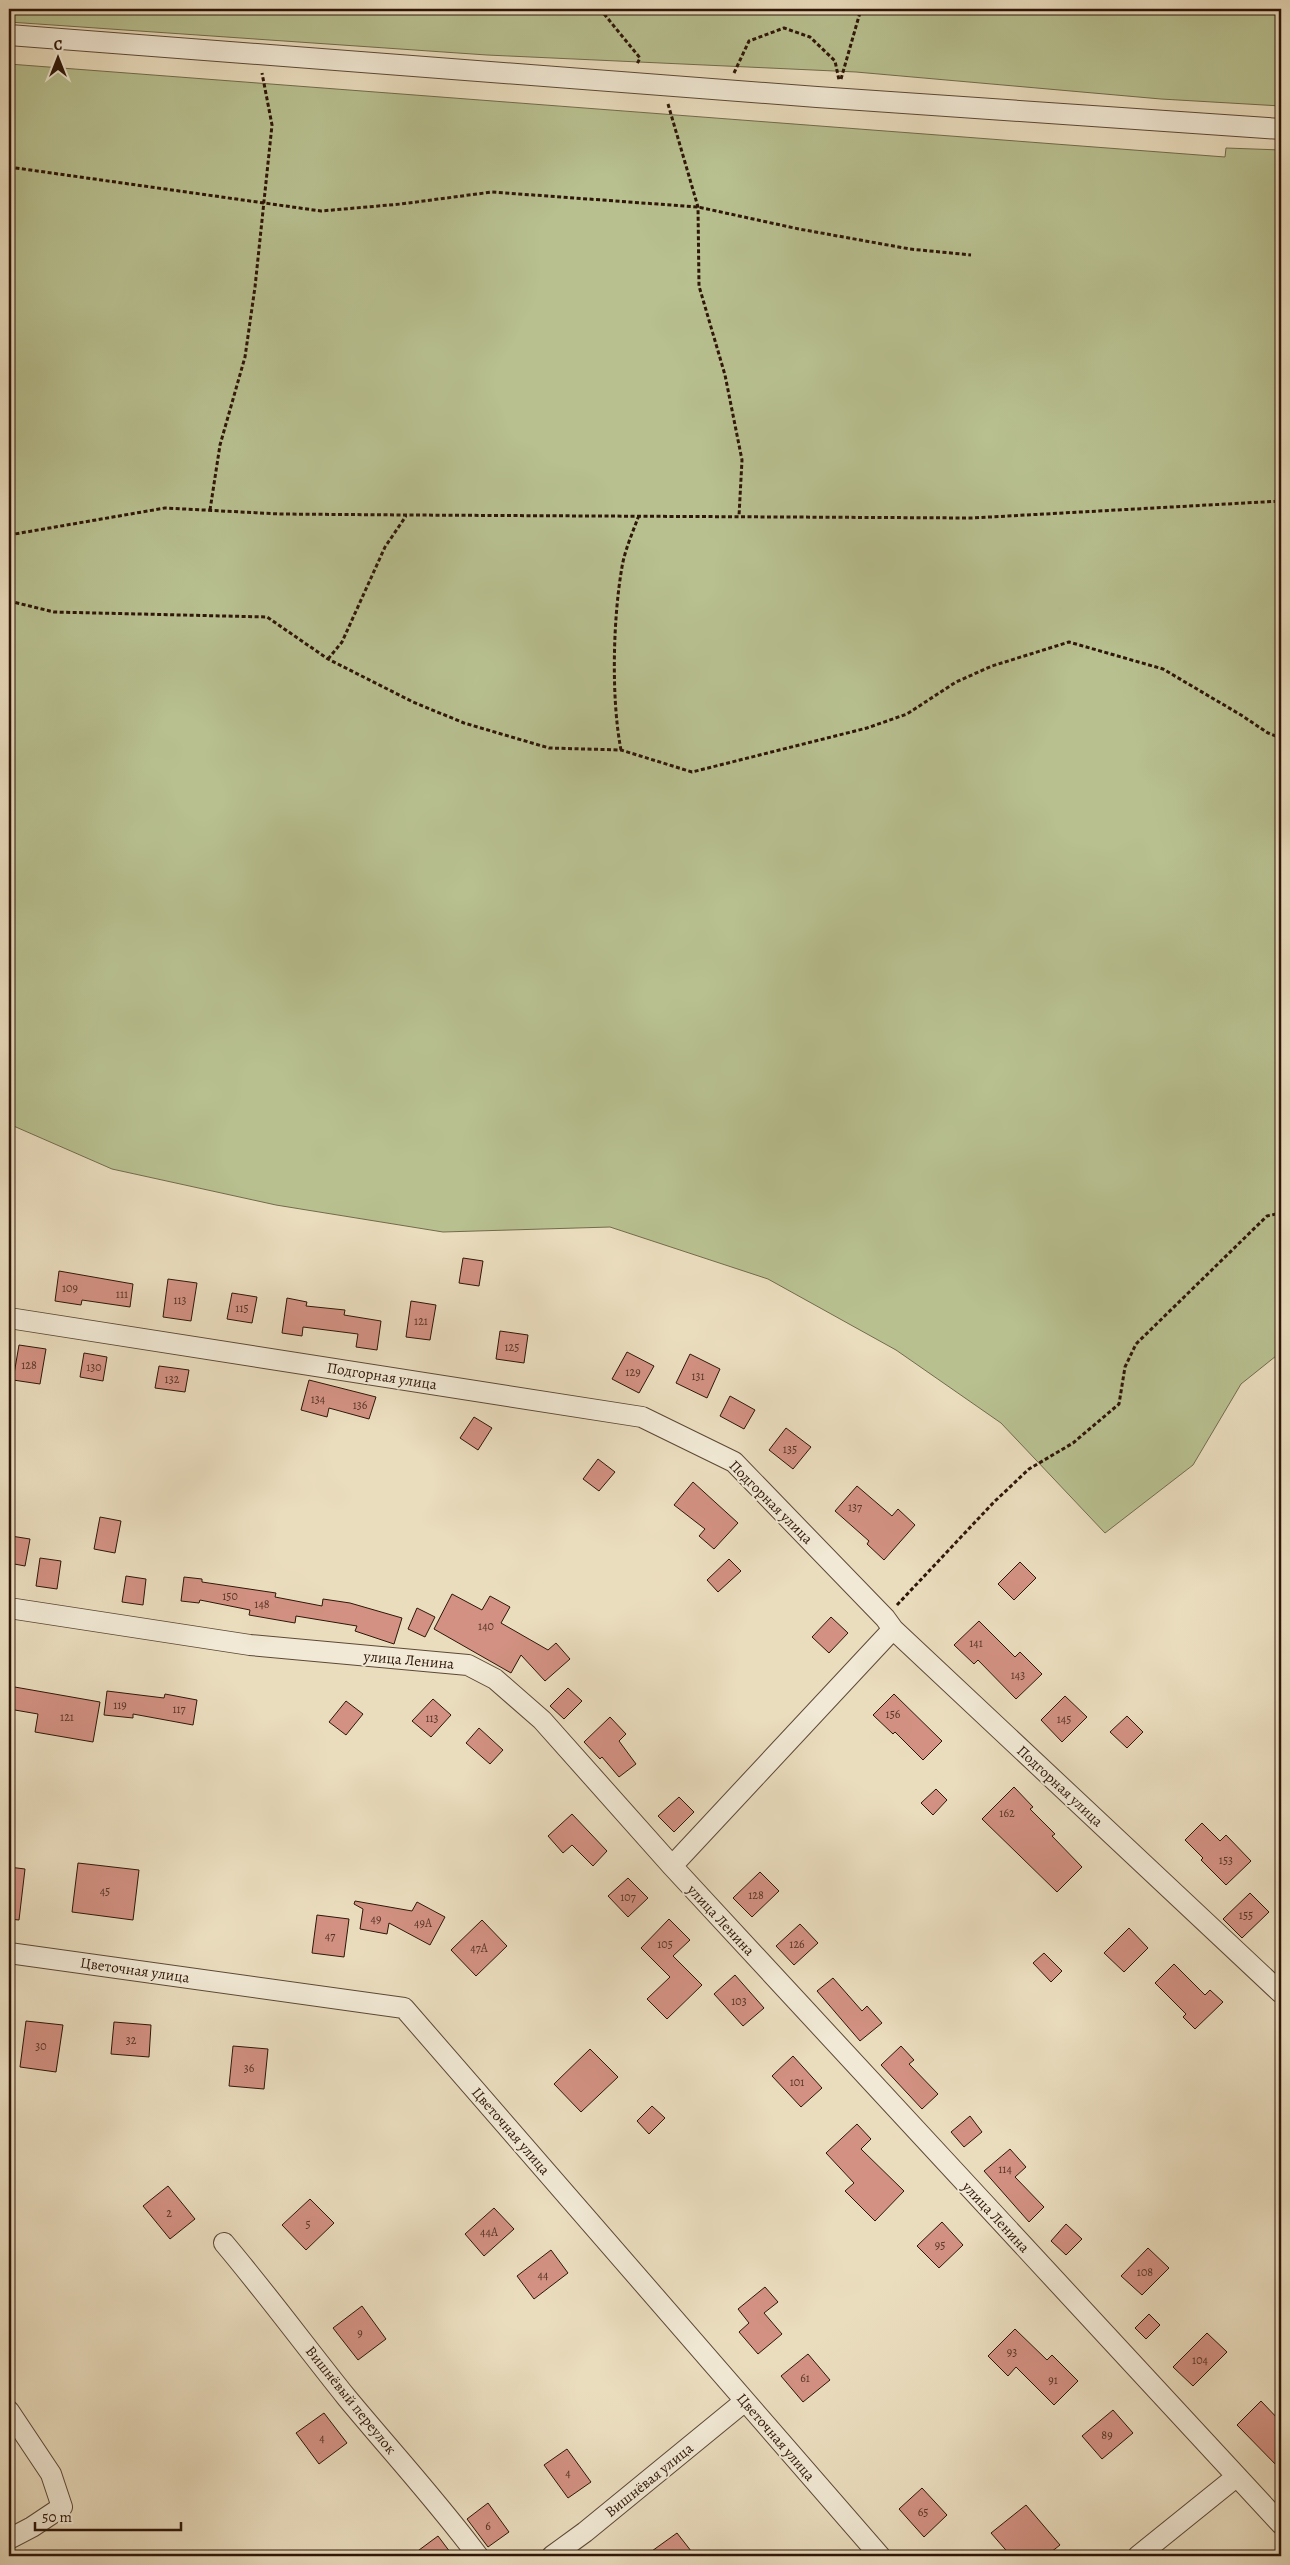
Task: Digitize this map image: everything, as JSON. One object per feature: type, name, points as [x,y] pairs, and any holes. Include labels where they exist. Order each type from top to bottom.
[{"type":"street","points":[[9,35],[624,83],[1281,129]]},
{"type":"street","name":"Подгорная улица","points":[[9,1318],[642,1417],[734,1462],[889,1624],[1281,1993]]},
{"type":"street","name":"улица Ленина","points":[[9,1608],[250,1644],[468,1665],[495,1679],[542,1720],[672,1866],[1281,2524]]},
{"type":"street","points":[[672,1866],[889,1624]]},
{"type":"street","name":"Цветочная улица","points":[[9,1953],[404,2008],[880,2556]]},
{"type":"street","name":"Вишнёвый переулок","points":[[224,2243],[274,2302],[347,2397],[451,2520],[478,2556]]},
{"type":"street","name":"Вишнёвая улица","points":[[552,2556],[585,2532],[745,2401]]},
{"type":"street","points":[[9,2411],[51,2474],[62,2507],[32,2528],[9,2539]]},
{"type":"street","points":[[1138,2556],[1236,2477]]},
{"type":"path","points":[[600,9],[640,58],[624,83]]},
{"type":"path","points":[[726,90],[749,41],[784,28],[810,37],[829,55],[835,61],[840,83],[861,9]]},
{"type":"path","points":[[210,510],[220,445],[245,357],[272,124],[258,54]]},
{"type":"path","points":[[663,85],[698,207],[698,286],[725,375],[742,460],[739,516]]},
{"type":"path","points":[[9,167],[321,211],[401,204],[492,192],[698,207],[799,229],[910,249],[971,255]]},
{"type":"path","points":[[9,535],[165,508],[406,515],[972,518],[1281,501]]},
{"type":"path","points":[[328,659],[342,642],[385,547],[406,515]]},
{"type":"path","points":[[621,750],[615,719],[616,632],[622,566],[639,516]]},
{"type":"path","points":[[9,601],[54,612],[267,617],[328,659],[413,702],[464,722],[549,748],[621,750],[692,772],[867,728],[907,714],[956,682],[992,666],[1069,642],[1163,669],[1268,733],[1281,738]]},
{"type":"path","points":[[889,1624],[994,1502],[1029,1469],[1073,1443],[1118,1404],[1125,1367],[1136,1344],[1267,1216],[1281,1213]]},
{"type":"green space","points":[[9,9],[1281,9],[1281,106],[1161,99],[856,72],[487,55],[9,22]]},
{"type":"green space","points":[[9,64],[1225,157],[1226,148],[1281,150],[1281,1352],[1241,1384],[1193,1465],[1105,1533],[1001,1423],[896,1350],[768,1279],[610,1227],[443,1232],[276,1205],[112,1169],[9,1124]]},
{"type":"building","points":[[463,1258],[483,1261],[479,1286],[459,1283]]},
{"type":"building","points":[[59,1271],[133,1284],[130,1307],[82,1300],[81,1305],[55,1301]]},
{"type":"building","points":[[168,1279],[197,1283],[191,1321],[163,1317]]},
{"type":"building","points":[[232,1293],[257,1297],[252,1323],[227,1319]]},
{"type":"building","points":[[287,1298],[307,1302],[306,1306],[345,1310],[344,1315],[381,1321],[377,1350],[356,1347],[358,1334],[303,1327],[302,1336],[282,1333]]},
{"type":"building","points":[[411,1301],[436,1305],[430,1340],[406,1337]]},
{"type":"building","points":[[500,1331],[528,1335],[524,1363],[496,1359]]},
{"type":"building","points":[[19,1345],[46,1349],[40,1384],[13,1380]]},
{"type":"building","points":[[627,1352],[654,1366],[639,1393],[612,1379]]},
{"type":"building","points":[[84,1353],[107,1357],[103,1381],[80,1377]]},
{"type":"building","points":[[690,1354],[720,1369],[707,1398],[676,1383]]},
{"type":"building","points":[[159,1366],[189,1370],[185,1392],[155,1388]]},
{"type":"building","points":[[309,1380],[376,1397],[369,1419],[329,1408],[327,1417],[301,1410]]},
{"type":"building","points":[[730,1396],[755,1410],[744,1429],[720,1416]]},
{"type":"building","points":[[474,1417],[492,1428],[478,1450],[460,1438]]},
{"type":"building","points":[[786,1428],[811,1447],[793,1469],[769,1450]]},
{"type":"building","points":[[598,1459],[615,1472],[599,1491],[583,1479]]},
{"type":"building","points":[[693,1482],[738,1523],[714,1549],[699,1536],[705,1529],[674,1505]]},
{"type":"building","points":[[857,1486],[892,1516],[898,1509],[915,1525],[884,1560],[867,1544],[869,1541],[835,1511]]},
{"type":"building","points":[[100,1517],[121,1521],[115,1553],[94,1549]]},
{"type":"building","points":[[11,1536],[30,1539],[25,1566],[9,1563]]},
{"type":"building","points":[[40,1558],[61,1561],[57,1589],[36,1586]]},
{"type":"building","points":[[729,1559],[741,1571],[718,1592],[707,1580]]},
{"type":"building","points":[[1020,1562],[1036,1578],[1014,1600],[998,1584]]},
{"type":"building","points":[[126,1576],[146,1579],[143,1605],[122,1602]]},
{"type":"building","points":[[184,1577],[202,1579],[202,1582],[276,1593],[275,1597],[322,1606],[323,1599],[350,1603],[402,1618],[394,1644],[355,1631],[357,1626],[296,1616],[295,1623],[249,1615],[250,1610],[200,1600],[199,1603],[181,1601]]},
{"type":"building","points":[[452,1594],[482,1610],[490,1596],[510,1607],[501,1623],[548,1650],[556,1643],[570,1659],[545,1681],[521,1655],[511,1673],[434,1629]]},
{"type":"building","points":[[417,1608],[435,1617],[425,1637],[408,1629]]},
{"type":"building","points":[[831,1617],[848,1633],[829,1653],[812,1637]]},
{"type":"building","points":[[979,1621],[1015,1657],[1020,1652],[1042,1674],[1016,1699],[978,1660],[974,1664],[954,1645]]},
{"type":"building","points":[[9,1686],[100,1702],[93,1742],[35,1732],[38,1714],[9,1709]]},
{"type":"building","points":[[568,1688],[582,1701],[564,1719],[550,1706]]},
{"type":"building","points":[[107,1691],[164,1698],[165,1694],[197,1700],[193,1725],[133,1714],[133,1718],[104,1715]]},
{"type":"building","points":[[894,1694],[942,1741],[923,1760],[895,1732],[893,1734],[873,1715]]},
{"type":"building","points":[[1065,1696],[1087,1717],[1062,1742],[1041,1720]]},
{"type":"building","points":[[433,1699],[451,1715],[431,1737],[412,1721]]},
{"type":"building","points":[[346,1701],[363,1714],[346,1735],[329,1722]]},
{"type":"building","points":[[1127,1716],[1143,1732],[1127,1748],[1110,1732]]},
{"type":"building","points":[[610,1717],[626,1734],[619,1741],[636,1764],[619,1777],[602,1757],[600,1759],[584,1742]]},
{"type":"building","points":[[479,1728],[503,1750],[490,1764],[466,1743]]},
{"type":"building","points":[[1014,1787],[1033,1807],[1030,1809],[1055,1834],[1052,1836],[1082,1867],[1057,1892],[982,1819]]},
{"type":"building","points":[[936,1789],[947,1800],[933,1815],[921,1803]]},
{"type":"building","points":[[679,1797],[694,1812],[674,1832],[658,1816]]},
{"type":"building","points":[[572,1814],[607,1851],[593,1866],[572,1845],[563,1853],[548,1836]]},
{"type":"building","points":[[1202,1823],[1220,1841],[1226,1835],[1251,1861],[1226,1885],[1201,1860],[1203,1858],[1185,1840]]},
{"type":"building","points":[[78,1863],[139,1870],[133,1920],[72,1912]]},
{"type":"building","points":[[9,1867],[25,1869],[19,1920],[9,1919]]},
{"type":"building","points":[[760,1872],[779,1891],[752,1917],[733,1898]]},
{"type":"building","points":[[628,1878],[648,1898],[628,1917],[608,1896]]},
{"type":"building","points":[[1250,1893],[1269,1912],[1242,1938],[1223,1919]]},
{"type":"building","points":[[355,1901],[412,1911],[417,1902],[445,1917],[430,1945],[389,1923],[387,1934],[360,1929],[363,1909],[354,1904]]},
{"type":"building","points":[[317,1915],[349,1919],[344,1957],[312,1953]]},
{"type":"building","points":[[669,1919],[690,1940],[673,1956],[702,1985],[667,2019],[647,1999],[670,1977],[641,1948]]},
{"type":"building","points":[[482,1920],[507,1946],[476,1976],[451,1950]]},
{"type":"building","points":[[800,1924],[818,1943],[794,1965],[776,1946]]},
{"type":"building","points":[[1129,1928],[1148,1948],[1124,1972],[1104,1953]]},
{"type":"building","points":[[1044,1953],[1062,1971],[1051,1982],[1033,1963]]},
{"type":"building","points":[[1174,1964],[1205,1995],[1210,1990],[1223,2002],[1195,2029],[1183,2017],[1186,2014],[1155,1983]]},
{"type":"building","points":[[735,1975],[764,2008],[743,2026],[714,1994]]},
{"type":"building","points":[[833,1978],[862,2011],[867,2006],[882,2023],[860,2041],[817,1991]]},
{"type":"building","points":[[26,2021],[63,2025],[56,2072],[20,2067]]},
{"type":"building","points":[[114,2022],[151,2025],[149,2057],[111,2054]]},
{"type":"building","points":[[233,2046],[268,2049],[264,2089],[229,2086]]},
{"type":"building","points":[[901,2046],[914,2060],[909,2064],[938,2094],[922,2109],[881,2065]]},
{"type":"building","points":[[590,2049],[618,2077],[581,2112],[554,2084]]},
{"type":"building","points":[[793,2056],[822,2088],[801,2107],[772,2076]]},
{"type":"building","points":[[652,2106],[665,2118],[649,2134],[637,2121]]},
{"type":"building","points":[[970,2116],[982,2132],[964,2147],[951,2132]]},
{"type":"building","points":[[857,2124],[871,2139],[861,2149],[904,2191],[875,2221],[845,2191],[854,2183],[826,2153]]},
{"type":"building","points":[[1010,2149],[1026,2167],[1015,2177],[1044,2207],[1029,2222],[984,2171]]},
{"type":"building","points":[[168,2186],[195,2219],[170,2239],[143,2206]]},
{"type":"building","points":[[310,2199],[334,2223],[306,2250],[282,2225]]},
{"type":"building","points":[[494,2208],[514,2229],[484,2256],[465,2234]]},
{"type":"building","points":[[942,2222],[963,2245],[939,2268],[917,2246]]},
{"type":"building","points":[[1066,2224],[1082,2239],[1066,2255],[1051,2241]]},
{"type":"building","points":[[1148,2248],[1169,2268],[1142,2295],[1121,2276]]},
{"type":"building","points":[[551,2250],[568,2273],[534,2299],[517,2276]]},
{"type":"building","points":[[765,2287],[778,2302],[764,2313],[782,2334],[758,2354],[739,2332],[749,2323],[738,2309]]},
{"type":"building","points":[[362,2306],[386,2339],[358,2360],[333,2328]]},
{"type":"building","points":[[1149,2314],[1160,2325],[1146,2339],[1135,2328]]},
{"type":"building","points":[[1015,2329],[1047,2360],[1052,2355],[1078,2381],[1054,2405],[1016,2367],[1008,2376],[988,2356]]},
{"type":"building","points":[[1207,2333],[1227,2352],[1193,2386],[1173,2367]]},
{"type":"building","points":[[808,2354],[830,2380],[803,2402],[781,2376]]},
{"type":"building","points":[[1261,2401],[1281,2422],[1281,2470],[1237,2425]]},
{"type":"building","points":[[1113,2410],[1133,2433],[1102,2459],[1082,2436]]},
{"type":"building","points":[[324,2413],[347,2443],[319,2464],[296,2433]]},
{"type":"building","points":[[567,2449],[591,2482],[568,2498],[544,2465]]},
{"type":"building","points":[[922,2488],[947,2515],[924,2537],[899,2509]]},
{"type":"building","points":[[488,2503],[509,2532],[488,2547],[467,2519]]},
{"type":"building","points":[[1026,2505],[1060,2545],[1046,2556],[1011,2556],[991,2533]]},
{"type":"building","points":[[677,2533],[695,2556],[645,2556]]},
{"type":"building","points":[[438,2536],[453,2556],[411,2556]]}]
